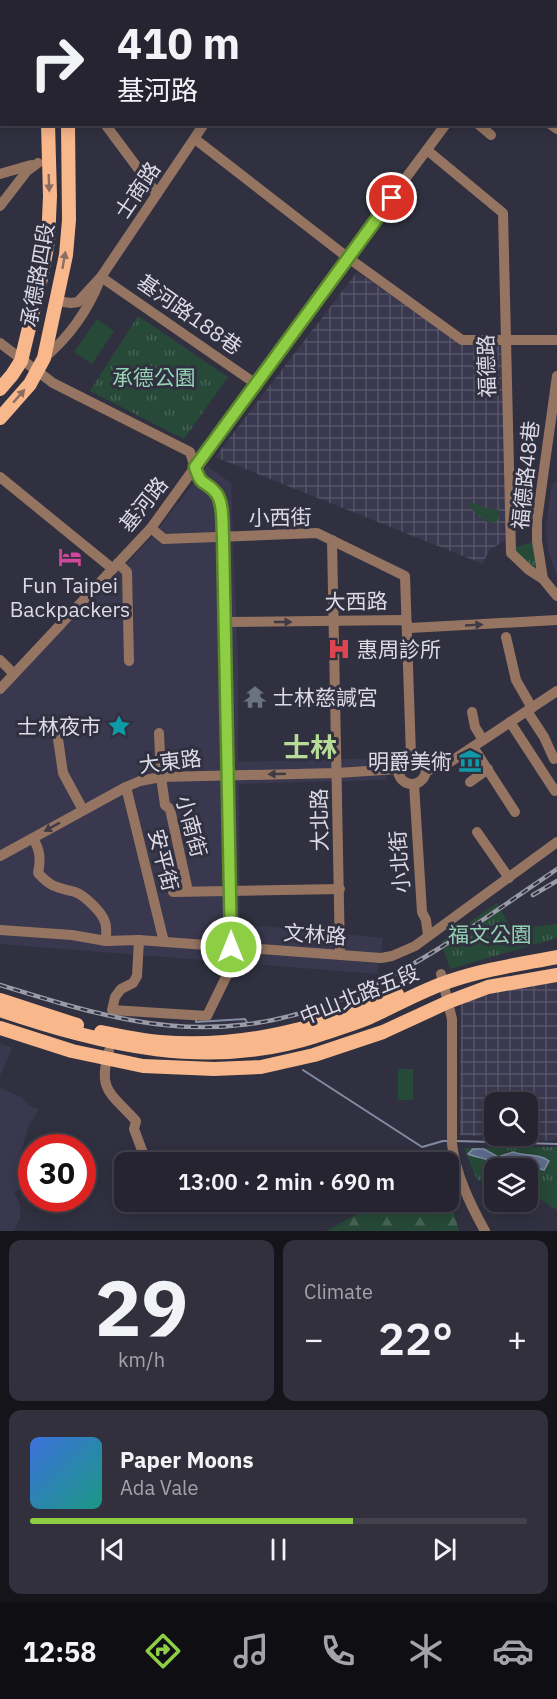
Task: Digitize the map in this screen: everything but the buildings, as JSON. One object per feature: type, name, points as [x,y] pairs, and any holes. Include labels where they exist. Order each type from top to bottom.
[{"type":"main road","name":"承德路四段","points":[[0,389],[21,361],[48,241],[43,160],[48,126]]},
{"type":"main road","name":"承德路四段","points":[[0,418],[37,373],[44,358],[66,255],[69,220],[69,126]]},
{"type":"main road","name":"中山北路五段","points":[[0,1018],[142,1066],[214,1070],[261,1067],[314,1055],[383,1032],[403,1021],[483,961],[557,948]]},
{"type":"main road","name":"中山北路五段","points":[[0,1010],[52,1028],[126,1046],[189,1053],[313,1037],[365,1019],[484,970],[557,957]]},
{"type":"main road","name":"中山北路五段","points":[[444,988],[557,966]]},
{"type":"main road","name":"中山北路五段","points":[[444,988],[488,987],[557,975]]},
{"type":"main road","name":"中山北路五段","points":[[0,1000],[102,1032],[160,1042],[257,1043]]},
{"type":"main road","name":"中山北路五段","points":[[0,1028],[107,1055]]},
{"type":"street","points":[[107,126],[158,194]]},
{"type":"street","name":"基河路","points":[[0,689],[150,528],[445,126]]},
{"type":"street","points":[[480,126],[491,135]]},
{"type":"street","points":[[199,130],[347,257],[462,340],[557,340]]},
{"type":"street","name":"士商路","points":[[56,301],[78,302],[101,277],[199,130]]},
{"type":"street","name":"福德路","points":[[427,150],[503,213],[511,553],[538,578],[543,579],[557,596]]},
{"type":"street","points":[[0,174],[43,160]]},
{"type":"street","points":[[0,206],[27,171],[43,160]]},
{"type":"street","name":"士商路","points":[[44,358],[60,345],[93,298],[101,277]]},
{"type":"street","name":"基河路188巷","points":[[101,277],[256,384]]},
{"type":"street","points":[[0,343],[53,383],[190,452],[199,481],[217,493],[220,501],[223,537],[231,947],[227,975],[207,1016],[112,1010],[115,996],[121,989],[133,983],[137,976],[139,940]]},
{"type":"street","name":"福德路48巷","points":[[543,579],[537,541],[537,520],[557,375]]},
{"type":"street","points":[[0,477],[115,566],[127,572],[129,661]]},
{"type":"street","name":"小西街","points":[[150,528],[164,539],[317,533],[405,576],[406,624]]},
{"type":"street","name":"大北路","points":[[332,540],[340,956]]},
{"type":"street","name":"大西路","points":[[224,622],[403,620],[410,628],[505,629],[557,620]]},
{"type":"street","points":[[406,624],[411,756]]},
{"type":"street","points":[[505,629],[516,680],[554,759]]},
{"type":"street","points":[[0,660],[14,674]]},
{"type":"street","points":[[411,756],[401,762],[398,770],[403,780],[414,784],[421,781],[426,771],[447,764],[557,691]]},
{"type":"street","points":[[472,712],[478,743],[488,769],[515,812]]},
{"type":"street","points":[[510,722],[555,791]]},
{"type":"street","points":[[57,732],[63,773],[84,810]]},
{"type":"street","name":"小南街","points":[[159,733],[165,805],[170,809],[188,891]]},
{"type":"street","points":[[411,756],[422,760],[426,771]]},
{"type":"street","points":[[470,782],[488,769]]},
{"type":"street","name":"大東路","points":[[0,856],[140,781],[161,777],[398,770]]},
{"type":"street","name":"小北街","points":[[414,784],[422,912],[426,920],[428,936]]},
{"type":"street","name":"安平街","points":[[126,787],[164,942]]},
{"type":"street","points":[[477,832],[508,878]]},
{"type":"street","points":[[33,838],[39,848],[38,873],[47,883],[61,890],[77,893],[97,910],[105,921],[106,941]]},
{"type":"street","name":"文林路","points":[[0,930],[72,935],[106,941],[139,940],[381,958],[415,946],[557,842]]},
{"type":"street","points":[[173,892],[340,889]]},
{"type":"street","points":[[444,988],[452,1019],[452,1141],[456,1166],[485,1231]]},
{"type":"street","points":[[107,1055],[103,1082],[136,1121],[134,1129],[143,1152]]},
{"type":"shaded area","points":[[357,272],[462,344],[502,346],[508,539],[489,550],[483,564],[215,457]]},
{"type":"shaded area","name":"士林夜市","points":[[207,466],[231,483],[238,669],[238,762],[386,758],[387,780],[239,784],[240,924],[383,938],[377,974],[0,944],[0,694],[151,538]]},
{"type":"shaded area","points":[[557,481],[557,576],[548,550],[546,527],[552,484]]},
{"type":"shaded area","points":[[557,980],[557,1138],[550,1141],[538,1140],[538,1092],[484,1092],[484,1137],[460,1135],[461,1002]]},
{"type":"shaded area","points":[[0,1043],[12,1048],[0,1076]]},
{"type":"shaded area","points":[[0,1088],[21,1097],[30,1106],[39,1109],[26,1134],[18,1134],[18,1190],[14,1192],[18,1200],[20,1218],[14,1231],[0,1231]]},
{"type":"green space","name":"承德公園","points":[[138,316],[228,377],[184,439],[90,391]]},
{"type":"green space","points":[[97,319],[114,331],[92,364],[74,352]]},
{"type":"green space","points":[[471,502],[499,510],[500,516],[496,522],[488,523],[468,505]]},
{"type":"green space","points":[[534,542],[537,573],[518,557],[515,547]]},
{"type":"green space","name":"福文公園","points":[[497,903],[509,924],[521,928],[557,924],[557,938],[450,969],[441,942]]},
{"type":"green space","points":[[398,1069],[413,1069],[413,1100],[398,1100]]},
{"type":"green space","points":[[557,1147],[557,1210],[538,1198],[538,1158],[484,1158],[484,1182],[477,1180],[464,1148]]},
{"type":"green space","points":[[361,1212],[454,1212],[459,1231],[326,1231]]},
{"type":"water","points":[[473,1149],[484,1149],[498,1157],[513,1152],[541,1157],[549,1161],[544,1170],[538,1168],[538,1158],[484,1159],[468,1154]]},
{"type":"waterway","points":[[196,1020],[196,1022],[245,1019],[248,1024]]},
{"type":"waterway","points":[[303,1070],[422,1147],[449,1141]]},
{"type":"waterway","points":[[455,1141],[557,1144]]},
{"type":"railway","points":[[0,985],[85,1010],[136,1021],[198,1027],[256,1023],[310,1011],[361,991],[459,936],[557,869]]},
{"type":"railway","points":[[533,895],[557,881]]},
{"type":"place","name":"Fun Taipei Backpackers","points":[[70,557]]},
{"type":"place","name":"惠周診所","points":[[339,649]]},
{"type":"place","name":"士林慈諴宮","points":[[255,697]]},
{"type":"place","name":"士林夜市","points":[[119,726]]},
{"type":"place","name":"明爵美術","points":[[470,761]]},
{"type":"district","name":"士林","points":[[310,746]]},
{"type":"route","points":[[231,947],[223,537],[220,501],[217,493],[199,481],[195,467],[392,198]]}]
